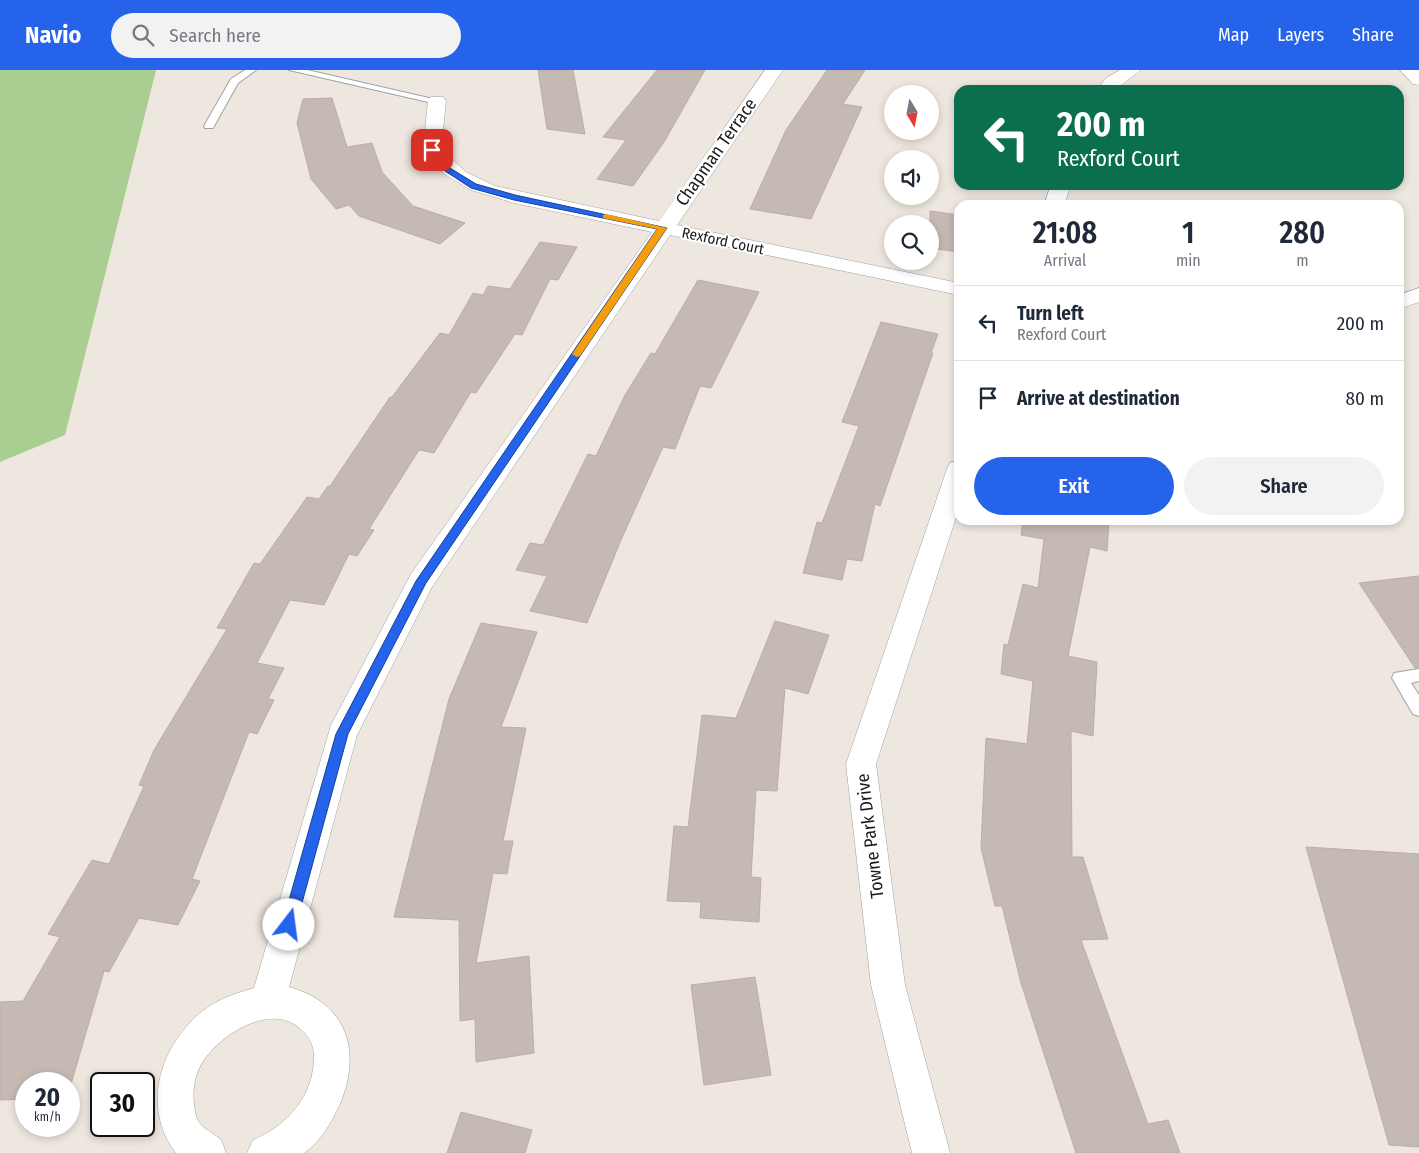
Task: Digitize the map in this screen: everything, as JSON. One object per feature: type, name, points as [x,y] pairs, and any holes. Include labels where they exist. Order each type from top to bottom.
[{"type":"street","name":"Chapman Terrace","points":[[267,1002],[342,734],[421,581],[663,228],[774,70]]},
{"type":"street","points":[[1110,85],[1132,70]]},
{"type":"street","points":[[1408,70],[1419,80]]},
{"type":"street","name":"Rexford Court","points":[[437,101],[432,150],[448,169],[473,186],[514,197],[954,288]]},
{"type":"street","points":[[1404,300],[1419,294]]},
{"type":"street","name":"Towne Park Drive","points":[[931,1153],[888,985],[861,764],[954,484]]},
{"type":"street","points":[[207,1153],[196,1148],[181,1131],[175,1109],[175,1084],[185,1059],[200,1037],[220,1019],[243,1006],[267,1002],[292,1004],[313,1015],[327,1034],[334,1057],[330,1085],[317,1112],[297,1135],[266,1153]]},
{"type":"lane","points":[[209,126],[234,81],[251,70]]},
{"type":"lane","points":[[294,70],[437,101]]},
{"type":"lane","points":[[1419,676],[1400,678],[1419,709]]},
{"type":"green space","points":[[0,70],[156,70],[65,435],[0,462]]},
{"type":"building","points":[[538,70],[573,70],[585,134],[547,129]]},
{"type":"building","points":[[657,70],[705,70],[664,142],[633,186],[597,179],[626,140],[603,137]]},
{"type":"building","points":[[827,70],[865,70],[843,104],[862,107],[811,219],[750,209],[786,130]]},
{"type":"building","points":[[332,98],[347,147],[372,143],[382,172],[413,206],[465,223],[440,244],[359,216],[349,205],[336,209],[311,179],[297,123],[303,99]]},
{"type":"building","points":[[930,211],[954,214],[954,251],[939,249],[939,215],[930,215]]},
{"type":"building","points":[[540,242],[577,247],[558,280],[550,279],[522,335],[515,334],[476,393],[471,392],[434,453],[419,450],[369,529],[374,530],[357,556],[349,554],[324,605],[290,600],[257,663],[284,668],[268,699],[274,700],[257,734],[249,732],[192,879],[200,881],[178,925],[139,918],[109,972],[104,971],[75,1072],[15,1072],[15,1099],[0,1100],[0,1002],[23,1001],[60,937],[48,934],[92,860],[109,864],[144,786],[139,785],[154,750],[227,629],[217,628],[254,563],[260,564],[307,497],[319,499],[328,486],[330,486],[390,397],[392,397],[440,333],[449,335],[473,293],[483,295],[488,286],[510,289]]},
{"type":"building","points":[[698,280],[759,292],[711,388],[700,386],[675,449],[663,447],[621,540],[587,623],[530,611],[547,576],[516,570],[530,543],[543,545],[588,454],[596,456],[625,395],[651,353],[655,354]]},
{"type":"building","points":[[881,322],[938,334],[931,353],[933,353],[880,506],[875,504],[862,561],[847,559],[842,580],[803,573],[817,522],[822,523],[859,426],[842,422]]},
{"type":"building","points":[[1022,525],[1109,525],[1107,551],[1090,547],[1068,656],[1097,662],[1093,736],[1071,731],[1072,857],[1083,857],[1108,939],[1081,940],[1148,1124],[1168,1120],[1180,1153],[1076,1153],[1021,983],[1002,906],[995,906],[981,848],[986,738],[1027,744],[1033,681],[1001,674],[1004,644],[1008,645],[1023,584],[1038,588],[1044,539],[1021,535]]},
{"type":"building","points":[[1419,576],[1419,667],[1415,668],[1359,583]]},
{"type":"building","points":[[775,621],[829,635],[808,694],[785,688],[777,791],[756,790],[751,877],[761,878],[759,922],[700,918],[701,902],[667,901],[674,826],[688,827],[702,715],[736,718]]},
{"type":"building","points":[[481,623],[537,632],[501,727],[526,728],[503,841],[513,841],[507,874],[493,873],[476,963],[529,956],[534,1053],[476,1062],[475,1019],[460,1021],[459,920],[394,917],[449,699]]},
{"type":"building","points":[[1306,847],[1419,854],[1419,1147],[1389,1145]]},
{"type":"building","points":[[755,977],[771,1075],[704,1085],[691,985]]},
{"type":"building","points":[[461,1112],[532,1130],[525,1153],[447,1153]]},
{"type":"slow traffic","points":[[577,354],[663,228],[606,216]]},
{"type":"route","points":[[289,925],[342,734],[421,581],[663,228],[514,197],[473,186],[448,169],[432,150]]}]
